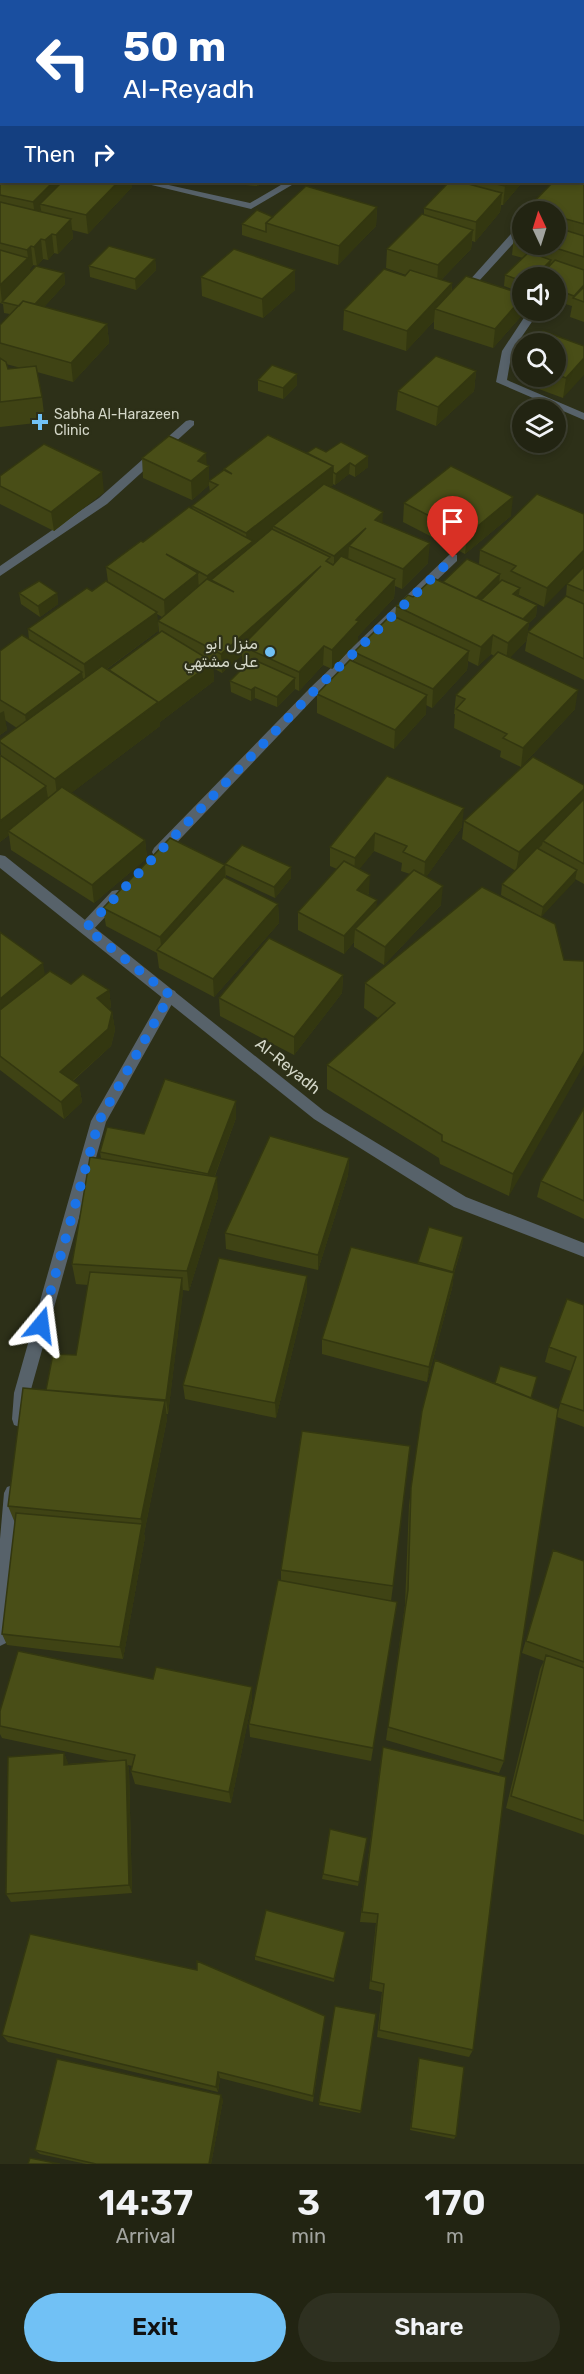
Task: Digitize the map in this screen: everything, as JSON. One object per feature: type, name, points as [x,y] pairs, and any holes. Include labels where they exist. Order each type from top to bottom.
[{"type":"street","points":[[148,183],[251,206],[290,183]]},
{"type":"street","points":[[512,239],[473,282],[512,300]]},
{"type":"street","points":[[527,321],[507,351],[501,382],[584,417]]},
{"type":"street","points":[[0,572],[103,501],[190,423]]},
{"type":"street","points":[[151,860],[314,691],[453,558]]},
{"type":"street","name":"Al-Reyadh","points":[[0,860],[320,1114],[460,1202],[584,1250]]},
{"type":"street","points":[[86,928],[126,885]]},
{"type":"street","points":[[18,1439],[22,1393],[99,1121],[170,995]]},
{"type":"street","points":[[0,1637],[15,1474]]},
{"type":"building","points":[[0,183],[52,183],[33,202],[0,195]]},
{"type":"building","points":[[61,183],[117,183],[86,215],[40,204]]},
{"type":"building","points":[[448,183],[465,183],[502,193],[476,222],[424,208]]},
{"type":"building","points":[[492,183],[508,183],[505,186]]},
{"type":"building","points":[[552,183],[584,183],[584,224],[566,219],[566,201],[535,201]]},
{"type":"building","points":[[306,186],[377,207],[339,246],[266,223]]},
{"type":"building","points":[[0,202],[71,219],[56,235],[52,234],[45,240],[41,239],[34,247],[31,246],[27,250],[0,243]]},
{"type":"building","points":[[257,210],[273,217],[266,223],[266,232],[242,224]]},
{"type":"building","points":[[422,214],[473,230],[438,265],[387,249]]},
{"type":"building","points":[[566,230],[584,236],[584,257],[566,251]]},
{"type":"building","points":[[109,246],[155,259],[135,279],[89,266]]},
{"type":"building","points":[[234,249],[295,270],[262,299],[201,277]]},
{"type":"building","points":[[0,250],[28,258],[0,285]]},
{"type":"building","points":[[526,255],[537,255],[551,260],[544,267],[513,267]]},
{"type":"building","points":[[555,260],[584,270],[584,285],[574,296],[566,293],[566,267],[548,267]]},
{"type":"building","points":[[36,266],[64,273],[35,304],[23,301],[19,306],[2,302]]},
{"type":"building","points":[[512,268],[512,277],[505,275]]},
{"type":"building","points":[[384,269],[405,276],[410,270],[452,283],[407,331],[344,310]]},
{"type":"building","points":[[466,276],[512,291],[512,309],[495,329],[435,309]]},
{"type":"building","points":[[584,287],[584,302],[573,298]]},
{"type":"building","points":[[23,301],[107,324],[71,363],[0,343],[0,325]]},
{"type":"building","points":[[566,339],[584,346],[584,358],[566,378]]},
{"type":"building","points":[[436,356],[476,371],[438,407],[398,391]]},
{"type":"building","points":[[0,358],[6,362],[8,369],[36,366],[42,397],[0,402]]},
{"type":"building","points":[[272,365],[297,374],[283,388],[258,380]]},
{"type":"building","points":[[268,435],[333,466],[246,533],[192,506],[218,485],[209,481],[224,470],[232,474],[224,469]]},
{"type":"building","points":[[169,436],[206,453],[198,461],[209,466],[191,481],[142,458]]},
{"type":"building","points":[[341,442],[368,456],[355,466],[350,463],[336,474],[333,472],[333,466],[307,453],[316,447],[326,452]]},
{"type":"building","points":[[44,444],[102,472],[51,512],[0,486],[0,476]]},
{"type":"building","points":[[451,466],[513,497],[467,535],[404,503]]},
{"type":"building","points":[[324,484],[383,512],[375,520],[430,543],[403,569],[349,546],[366,528],[334,556],[273,526]]},
{"type":"building","points":[[537,494],[584,514],[584,550],[547,588],[511,571],[516,566],[480,550]]},
{"type":"building","points":[[189,507],[253,541],[207,576],[166,554],[198,573],[164,600],[106,567],[141,541],[143,542]]},
{"type":"building","points":[[272,529],[330,557],[326,561],[333,565],[341,556],[395,579],[356,620],[359,621],[332,650],[324,646],[299,672],[242,646],[321,566],[221,654],[158,621],[207,579],[234,592],[211,580]]},
{"type":"building","points":[[467,559],[500,574],[476,598],[443,582]]},
{"type":"building","points":[[584,567],[584,591],[567,584]]},
{"type":"building","points":[[433,578],[529,622],[508,643],[493,635],[481,647],[396,606],[408,595],[413,597]]},
{"type":"building","points":[[502,580],[520,588],[513,594],[537,605],[523,619],[481,600]]},
{"type":"building","points":[[39,581],[57,593],[38,606],[19,593]]},
{"type":"building","points":[[106,581],[157,612],[84,664],[28,629],[87,588],[92,591]]},
{"type":"building","points":[[566,596],[584,604],[584,659],[528,632]]},
{"type":"building","points":[[391,615],[469,651],[433,689],[354,652]]},
{"type":"building","points":[[162,631],[213,662],[158,703],[109,670]]},
{"type":"building","points":[[22,635],[82,672],[25,715],[0,700],[0,651]]},
{"type":"building","points":[[498,652],[578,690],[523,748],[503,738],[507,734],[456,709],[465,699],[456,695]]},
{"type":"building","points":[[252,659],[295,678],[277,697],[255,687],[251,690],[230,681]]},
{"type":"building","points":[[350,660],[427,695],[395,730],[317,694]]},
{"type":"building","points":[[102,666],[158,702],[55,779],[0,742],[0,740]]},
{"type":"building","points":[[0,755],[46,786],[0,821]]},
{"type":"building","points":[[533,757],[584,785],[584,789],[519,852],[464,821]]},
{"type":"building","points":[[387,776],[464,808],[425,862],[403,852],[407,846],[375,833],[355,858],[330,847]]},
{"type":"building","points":[[62,787],[145,840],[92,885],[8,831]]},
{"type":"building","points":[[584,799],[584,864],[543,841]]},
{"type":"building","points":[[170,838],[225,865],[160,937],[103,908]]},
{"type":"building","points":[[242,845],[291,867],[274,887],[225,864]]},
{"type":"building","points":[[537,848],[577,870],[543,907],[502,884]]},
{"type":"building","points":[[344,861],[370,875],[357,890],[377,900],[344,936],[298,912]]},
{"type":"building","points":[[414,870],[443,886],[385,947],[355,929]]},
{"type":"building","points":[[224,877],[278,904],[213,979],[157,950]]},
{"type":"building","points":[[482,887],[555,924],[564,960],[584,961],[584,1051],[513,1174],[442,1141],[442,1135],[327,1065],[395,1003],[365,983]]},
{"type":"building","points":[[0,932],[43,963],[0,999]]},
{"type":"building","points":[[269,938],[343,975],[294,1037],[219,998]]},
{"type":"building","points":[[50,971],[71,984],[83,974],[109,990],[97,998],[112,1012],[108,1029],[60,1072],[79,1085],[61,1102],[0,1056],[0,1010]]},
{"type":"building","points":[[165,1079],[236,1101],[208,1174],[100,1152],[107,1127],[144,1134]]},
{"type":"building","points":[[584,1108],[584,1201],[541,1181]]},
{"type":"building","points":[[270,1136],[349,1158],[318,1255],[225,1233]]},
{"type":"building","points":[[90,1157],[217,1177],[187,1271],[72,1264]]},
{"type":"building","points":[[429,1227],[463,1237],[453,1272],[418,1262]]},
{"type":"building","points":[[351,1247],[454,1273],[429,1367],[322,1339]]},
{"type":"building","points":[[219,1258],[307,1276],[275,1403],[183,1385]]},
{"type":"building","points":[[90,1272],[182,1278],[166,1400],[46,1390],[53,1354],[76,1355]]},
{"type":"building","points":[[567,1299],[584,1305],[584,1411],[560,1403],[576,1357],[549,1347]]},
{"type":"building","points":[[435,1360],[558,1409],[504,1761],[388,1727],[408,1590],[411,1488],[422,1411]]},
{"type":"building","points":[[500,1366],[537,1377],[531,1398],[495,1383]]},
{"type":"building","points":[[23,1388],[165,1401],[141,1519],[8,1506]]},
{"type":"building","points":[[302,1431],[410,1446],[393,1586],[281,1570]]},
{"type":"building","points":[[16,1513],[142,1524],[120,1647],[2,1634]]},
{"type":"building","points":[[553,1550],[584,1561],[584,1662],[526,1641]]},
{"type":"building","points":[[278,1580],[397,1602],[373,1748],[249,1724]]},
{"type":"building","points":[[18,1651],[153,1679],[156,1667],[252,1687],[229,1792],[131,1771],[135,1755],[0,1726],[0,1711]]},
{"type":"building","points":[[546,1655],[584,1668],[584,1821],[511,1796]]},
{"type":"building","points":[[383,1747],[506,1777],[473,2050],[379,2030],[384,1984],[371,1981],[378,1914],[362,1912]]},
{"type":"building","points":[[64,1753],[64,1765],[126,1760],[129,1885],[6,1894],[8,1757]]},
{"type":"building","points":[[330,1829],[367,1838],[359,1882],[323,1874]]},
{"type":"building","points":[[266,1910],[345,1932],[334,1979],[255,1956]]},
{"type":"building","points":[[30,1934],[197,1970],[197,1961],[325,2016],[313,2096],[218,2072],[216,2087],[2,2035]]},
{"type":"building","points":[[335,2006],[376,2014],[361,2111],[319,2102]]},
{"type":"building","points":[[419,2058],[464,2067],[456,2136],[411,2128]]},
{"type":"building","points":[[57,2059],[221,2095],[209,2164],[96,2164],[35,2150]]},
{"type":"building","points":[[30,2158],[60,2164],[28,2164]]},
{"type":"place","name":"Sabha Al-Harazeen Clinic","points":[[40,422]]},
{"type":"place","name":"منزل ابو على مشتهي","points":[[270,652]]},
{"type":"route","points":[[41,1325],[99,1121],[170,995],[86,928],[314,691],[453,558]]}]
